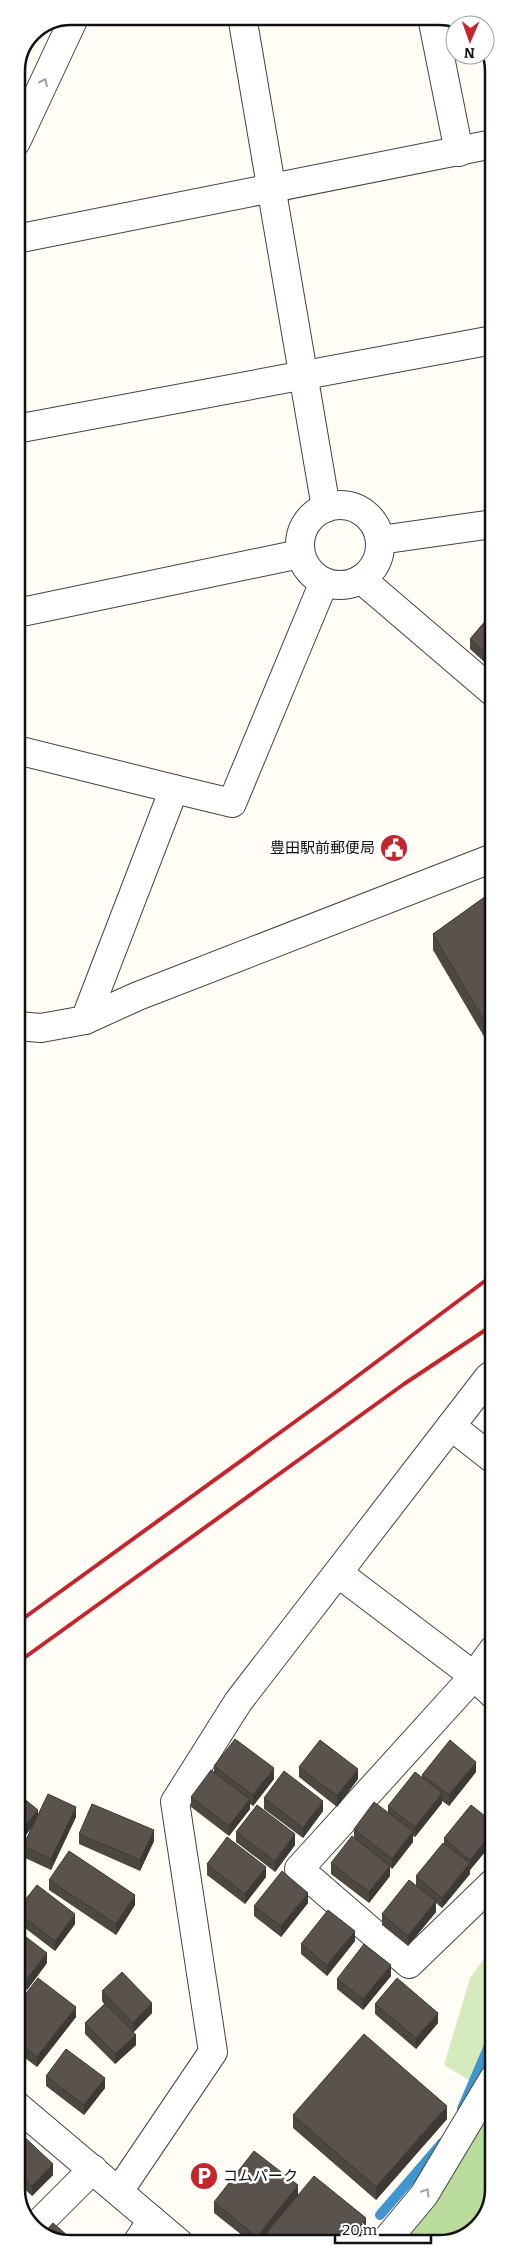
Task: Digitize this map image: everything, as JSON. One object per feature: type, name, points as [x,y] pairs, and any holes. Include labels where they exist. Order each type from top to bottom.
[{"type":"street","points":[[25,123],[71,25]]},
{"type":"street","points":[[244,25],[326,508]]},
{"type":"street","points":[[434,25],[459,152]]},
{"type":"street","points":[[25,238],[485,146]]},
{"type":"street","points":[[25,427],[485,341]]},
{"type":"street","points":[[350,506],[361,511],[377,529],[380,540],[380,552],[370,572],[361,579],[343,586],[324,582],[313,576],[305,566],[300,554],[301,536],[308,521],[316,513],[326,508],[350,506]]},
{"type":"street","points":[[380,540],[485,525]]},
{"type":"street","points":[[25,611],[300,554]]},
{"type":"street","points":[[361,579],[485,685]]},
{"type":"street","points":[[25,752],[232,803],[324,582]]},
{"type":"street","points":[[85,1020],[174,789]]},
{"type":"street","points":[[25,1027],[41,1028],[85,1020],[138,996],[485,861]]},
{"type":"street","points":[[119,2191],[213,2052],[175,1802],[238,1702],[485,1384]]},
{"type":"street","points":[[451,1426],[485,1453]]},
{"type":"street","points":[[338,1574],[484,1685],[299,1869],[409,1964],[485,1891]]},
{"type":"street","points":[[391,2235],[424,2195],[485,2093]]},
{"type":"street","points":[[25,2113],[170,2235]]},
{"type":"street","points":[[40,2222],[93,2169]]},
{"type":"street","points":[[142,2235],[152,2220]]},
{"type":"green space","points":[[485,1957],[485,2054],[469,2080],[444,2065],[470,1978]]},
{"type":"green space","points":[[485,2117],[485,2195],[479,2212],[465,2227],[448,2234],[405,2235]]},
{"type":"building","points":[[485,621],[485,653],[470,639]]},
{"type":"building","points":[[485,897],[485,1022],[433,934]]},
{"type":"building","points":[[235,1739],[274,1768],[253,1795],[214,1766]]},
{"type":"building","points":[[320,1740],[358,1769],[337,1796],[299,1767]]},
{"type":"building","points":[[450,1740],[476,1762],[449,1795],[422,1775]]},
{"type":"building","points":[[211,1770],[250,1799],[229,1826],[191,1797]]},
{"type":"building","points":[[284,1771],[323,1801],[303,1828],[264,1798]]},
{"type":"building","points":[[415,1772],[442,1793],[415,1827],[388,1806]]},
{"type":"building","points":[[48,1794],[76,1807],[51,1859],[25,1847],[25,1842]]},
{"type":"building","points":[[25,1799],[38,1810],[25,1826]]},
{"type":"building","points":[[374,1802],[413,1831],[392,1859],[354,1829]]},
{"type":"building","points":[[92,1804],[154,1830],[140,1860],[79,1834]]},
{"type":"building","points":[[257,1805],[295,1834],[275,1861],[236,1832]]},
{"type":"building","points":[[471,1805],[485,1816],[485,1842],[470,1860],[444,1838]]},
{"type":"building","points":[[352,1836],[390,1866],[369,1892],[331,1863]]},
{"type":"building","points":[[227,1837],[266,1867],[245,1894],[207,1864]]},
{"type":"building","points":[[443,1843],[470,1863],[442,1898],[416,1876]]},
{"type":"building","points":[[69,1851],[135,1895],[116,1924],[49,1880]]},
{"type":"building","points":[[282,1871],[308,1893],[281,1926],[254,1906]]},
{"type":"building","points":[[409,1880],[436,1901],[408,1936],[382,1914]]},
{"type":"building","points":[[37,1885],[75,1914],[55,1941],[25,1918],[25,1900]]},
{"type":"building","points":[[328,1910],[355,1931],[327,1965],[301,1944]]},
{"type":"building","points":[[25,1936],[47,1953],[27,1979],[25,1978]]},
{"type":"building","points":[[364,1944],[391,1965],[363,1999],[337,1979]]},
{"type":"building","points":[[122,1972],[152,2003],[133,2023],[102,1991]]},
{"type":"building","points":[[38,1978],[76,2007],[37,2057],[25,2047],[25,1995]]},
{"type":"building","points":[[397,1978],[438,2013],[416,2038],[375,2004]]},
{"type":"building","points":[[105,2004],[136,2035],[115,2054],[85,2023]]},
{"type":"building","points":[[364,2034],[447,2106],[376,2187],[293,2115]]},
{"type":"building","points":[[66,2049],[105,2078],[84,2105],[46,2076]]},
{"type":"building","points":[[25,2138],[53,2164],[32,2186],[25,2179]]},
{"type":"building","points":[[254,2151],[298,2185],[259,2235],[255,2235],[214,2202]]},
{"type":"building","points":[[314,2176],[366,2218],[352,2235],[265,2235]]},
{"type":"building","points":[[53,2223],[66,2235],[59,2233],[48,2229]]},
{"type":"waterway","points":[[462,2109],[485,2055]]},
{"type":"waterway","points":[[380,2215],[442,2143]]},
{"type":"railway","points":[[25,1617],[336,1392],[485,1281]]},
{"type":"railway","points":[[25,1657],[404,1384],[485,1330]]},
{"type":"place","name":"豊田駅前郵便局","points":[[394,848]]},
{"type":"place","name":"コムパーク","points":[[204,2176]]}]
